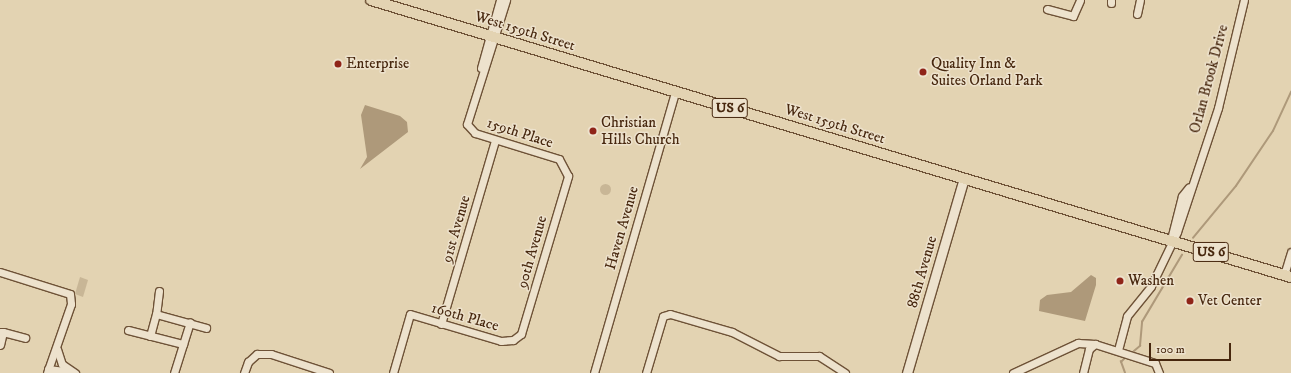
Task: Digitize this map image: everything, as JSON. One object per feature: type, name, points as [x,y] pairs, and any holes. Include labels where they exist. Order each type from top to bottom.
[{"type":"main road","name":"West 159th Street","points":[[371,0],[1288,276]]},
{"type":"street","points":[[492,37],[500,0]]},
{"type":"street","points":[[492,37],[506,0]]},
{"type":"street","points":[[1048,9],[1073,16],[1080,0]]},
{"type":"street","points":[[1137,14],[1140,0]]},
{"type":"street","name":"Orlan Brook Drive","points":[[1118,350],[1127,316],[1151,286],[1171,240],[1182,196],[1189,187],[1218,108],[1244,0]]},
{"type":"street","name":"159th Place","points":[[492,37],[467,124],[475,133],[559,159],[566,167]]},
{"type":"street","name":"Haven Avenue","points":[[594,373],[675,92]]},
{"type":"street","name":"91st Avenue","points":[[441,324],[495,140]]},
{"type":"street","name":"90th Avenue","points":[[514,340],[521,334],[568,176],[566,167]]},
{"type":"street","name":"88th Avenue","points":[[907,373],[964,178]]},
{"type":"street","points":[[1288,276],[1291,252]]},
{"type":"street","points":[[0,272],[70,294],[70,304],[57,349],[47,371],[73,372]]},
{"type":"street","points":[[150,336],[156,314],[159,291]]},
{"type":"street","points":[[156,314],[190,322],[206,328]]},
{"type":"street","name":"160th Place","points":[[393,373],[410,314],[501,341],[514,340]]},
{"type":"street","points":[[646,373],[662,316],[670,314],[732,332],[778,356],[824,358],[845,373]]},
{"type":"street","points":[[174,373],[190,322]]},
{"type":"street","points":[[128,330],[183,344]]},
{"type":"street","points":[[0,344],[2,332],[25,338]]},
{"type":"street","points":[[1013,373],[1078,343],[1095,344],[1118,350],[1155,363],[1159,373]]},
{"type":"street","points":[[1083,373],[1089,349],[1095,344]]},
{"type":"street","points":[[57,349],[62,364],[73,372]]},
{"type":"street","points":[[244,373],[248,362],[257,354],[271,354],[329,373]]},
{"type":"shaded area","points":[[365,105],[400,116],[407,122],[408,132],[360,169],[367,157],[361,115]]},
{"type":"shaded area","points":[[603,184],[607,184],[609,185],[609,193],[603,194],[600,191],[600,187]]},
{"type":"shaded area","points":[[1091,275],[1096,278],[1096,285],[1085,321],[1039,311],[1040,300],[1047,295],[1071,292]]},
{"type":"shaded area","points":[[80,277],[88,280],[83,297],[75,294]]},
{"type":"waterway","points":[[1193,238],[1236,186],[1273,131],[1291,92]]},
{"type":"waterway","points":[[1134,351],[1140,346],[1142,322],[1182,255]]},
{"type":"waterway","points":[[1125,373],[1121,362],[1126,357]]},
{"type":"place","name":"Enterprise","points":[[338,64]]},
{"type":"place","name":"Quality Inn & Suites Orland Park","points":[[923,72]]},
{"type":"place","name":"Christian Hills Church","points":[[593,131]]},
{"type":"place","name":"Washen","points":[[1120,281]]},
{"type":"place","name":"Vet Center","points":[[1190,301]]}]
